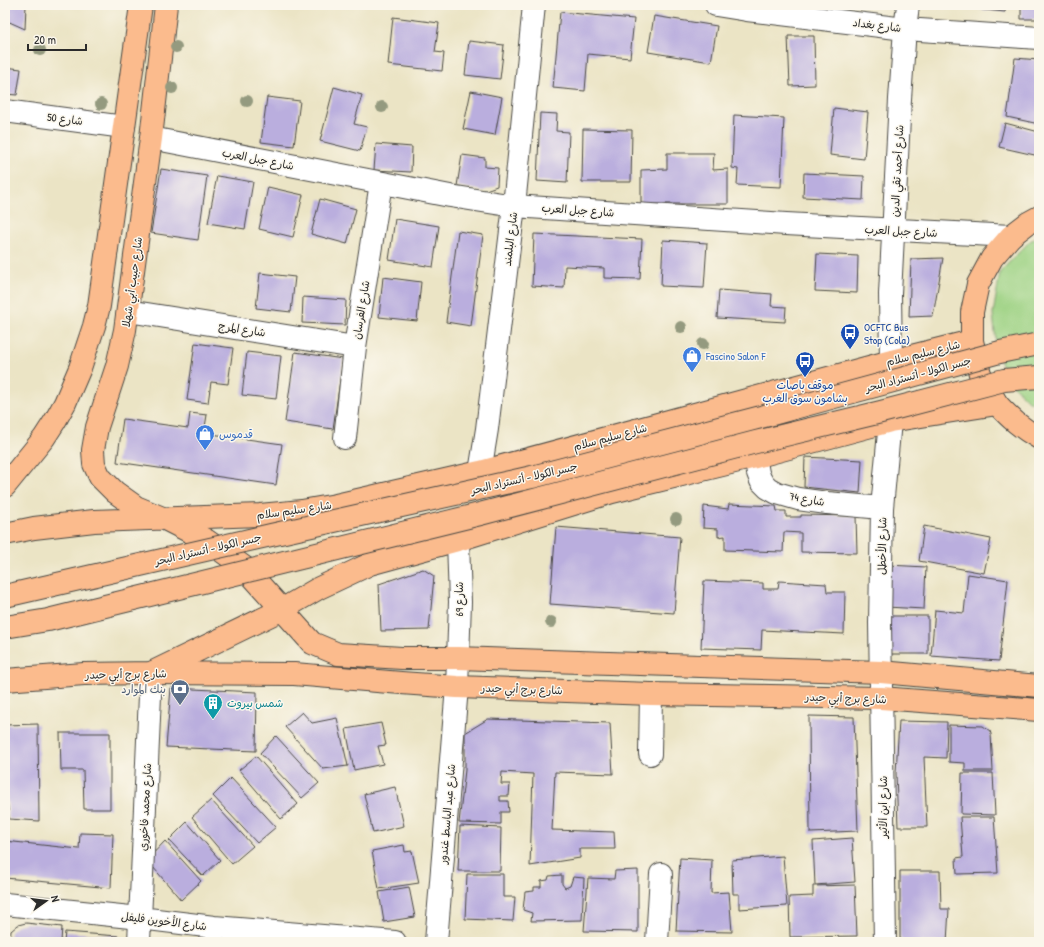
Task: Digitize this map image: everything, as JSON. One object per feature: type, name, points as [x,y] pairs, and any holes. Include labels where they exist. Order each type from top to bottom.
[{"type":"main road","points":[[5,486],[44,438],[55,421],[65,403],[88,346],[100,306],[124,127],[138,7],[165,15]]},
{"type":"main road","name":"شارع حبيب أبي شهلا","points":[[164,519],[136,506],[115,492],[100,477],[94,464],[93,450],[97,428],[117,366],[124,336],[151,138],[165,15]]},
{"type":"main road","points":[[972,341],[972,312],[978,284],[992,258],[1010,236],[1039,217]]},
{"type":"main road","name":"شارع سليم سلام","points":[[5,534],[34,528],[94,521],[252,516],[302,511],[336,505],[480,472],[891,361],[972,341],[980,374],[997,404],[1010,418],[1025,430],[1039,438]]},
{"type":"main road","name":"جسر الكولا - أتستراد البحر","points":[[5,596],[263,536],[532,477],[1000,352],[1039,344]]},
{"type":"main road","name":"جسر الكولا - أتستراد البحر","points":[[5,627],[48,620],[480,514],[756,442],[881,412],[1004,380],[1039,377]]},
{"type":"main road","points":[[151,673],[283,609],[319,588],[370,564],[458,540],[612,492],[755,457],[890,421],[997,404]]},
{"type":"main road","points":[[164,519],[206,540],[244,567],[312,643],[338,654],[402,658],[458,658],[880,672],[1039,686]]},
{"type":"main road","name":"شارع برج أبي حيدر","points":[[5,680],[84,674],[294,674],[457,687],[651,694],[881,698],[1039,710]]},
{"type":"street","name":"شارع البلمند","points":[[480,472],[487,429],[514,206],[534,5]]},
{"type":"street","name":"شارع بغداد","points":[[716,5],[905,29],[1039,38]]},
{"type":"street","name":"شارع أحمد تقي الدين","points":[[891,361],[890,294],[900,99],[908,5]]},
{"type":"street","name":"شارع 50","points":[[5,111],[124,127]]},
{"type":"street","name":"شارع جبل العرب","points":[[151,138],[450,196],[514,206],[894,231],[1010,236]]},
{"type":"street","name":"شارع الفرسان","points":[[346,438],[355,347],[381,182]]},
{"type":"street","name":"شارع المرج","points":[[128,311],[355,347]]},
{"type":"street","name":"شارع الأخطل","points":[[880,672],[882,508],[890,421]]},
{"type":"street","name":"شارع 74","points":[[755,457],[758,473],[762,481],[768,488],[777,493],[805,500],[882,508]]},
{"type":"street","name":"شارع 69","points":[[457,687],[460,602],[458,540]]},
{"type":"street","name":"شارع ابن الأثير","points":[[880,672],[885,942]]},
{"type":"street","name":"شارع محمد فاخوري","points":[[139,942],[151,673]]},
{"type":"street","name":"شارع عبد الباسط غندور","points":[[436,942],[457,687]]},
{"type":"street","points":[[650,754],[651,694]]},
{"type":"street","points":[[657,942],[661,874]]},
{"type":"street","name":"شارع الأخوين فليفل","points":[[5,904],[214,927],[283,938],[395,942]]},
{"type":"green space","points":[[1039,236],[1039,405],[1027,400],[1007,379],[997,352],[993,314],[1000,272],[1030,241]]},
{"type":"building","points":[[5,5],[26,5],[25,29],[5,20]]},
{"type":"building","points":[[945,5],[1006,5],[1005,12]]},
{"type":"building","points":[[1021,5],[1039,5],[1039,19],[1021,19]]},
{"type":"building","points":[[560,12],[634,19],[630,58],[588,54],[585,91],[553,88]]},
{"type":"building","points":[[654,16],[717,26],[711,62],[648,52]]},
{"type":"building","points":[[393,17],[439,23],[435,52],[444,53],[442,71],[388,65]]},
{"type":"building","points":[[788,36],[814,36],[815,85],[790,86]]},
{"type":"building","points":[[469,41],[504,45],[500,79],[465,75]]},
{"type":"building","points":[[1015,58],[1039,60],[1039,124],[1007,117]]},
{"type":"building","points":[[5,67],[21,69],[17,95],[5,94]]},
{"type":"building","points":[[334,87],[362,95],[354,124],[367,127],[360,151],[320,141]]},
{"type":"building","points":[[471,91],[502,97],[495,135],[463,129]]},
{"type":"building","points":[[267,97],[300,101],[294,146],[261,142]]},
{"type":"building","points":[[834,108],[868,112],[864,159],[830,155]]},
{"type":"building","points":[[540,113],[557,114],[556,131],[569,132],[567,183],[537,181]]},
{"type":"building","points":[[734,115],[784,118],[781,187],[737,185],[738,169],[732,168]]},
{"type":"building","points":[[1005,123],[1039,132],[1039,156],[999,147]]},
{"type":"building","points":[[583,129],[632,130],[631,182],[582,182]]},
{"type":"building","points":[[376,144],[412,147],[411,172],[374,170]]},
{"type":"building","points":[[667,153],[714,153],[713,170],[728,169],[728,204],[641,204],[641,170],[667,169]]},
{"type":"building","points":[[462,155],[485,158],[485,167],[498,168],[497,186],[483,191],[457,186]]},
{"type":"building","points":[[161,169],[207,176],[198,240],[151,233]]},
{"type":"building","points":[[804,173],[864,176],[863,200],[803,197]]},
{"type":"building","points":[[217,176],[253,182],[245,229],[208,223]]},
{"type":"building","points":[[268,187],[303,195],[293,237],[259,229]]},
{"type":"building","points":[[320,199],[356,209],[347,244],[311,234]]},
{"type":"building","points":[[395,219],[439,226],[433,267],[389,260]]},
{"type":"building","points":[[458,231],[483,235],[471,326],[446,322]]},
{"type":"building","points":[[534,234],[642,239],[640,279],[604,278],[604,268],[565,266],[564,288],[532,286]]},
{"type":"building","points":[[663,240],[707,243],[704,288],[661,286]]},
{"type":"building","points":[[817,254],[858,256],[857,293],[815,291]]},
{"type":"building","points":[[943,258],[933,316],[909,317],[911,259]]},
{"type":"building","points":[[260,273],[295,277],[291,312],[256,308]]},
{"type":"building","points":[[383,277],[421,282],[417,321],[379,317]]},
{"type":"building","points":[[719,290],[772,294],[771,306],[786,307],[785,322],[717,318]]},
{"type":"building","points":[[303,297],[346,300],[345,325],[302,323]]},
{"type":"building","points":[[195,343],[233,348],[228,384],[211,382],[208,403],[187,400]]},
{"type":"building","points":[[247,352],[281,356],[276,399],[242,395]]},
{"type":"building","points":[[295,352],[343,359],[333,429],[285,422]]},
{"type":"building","points":[[190,413],[207,415],[204,433],[282,444],[276,485],[117,462],[123,419],[188,428]]},
{"type":"building","points":[[805,457],[862,460],[860,493],[804,487]]},
{"type":"building","points":[[729,504],[776,506],[777,511],[786,511],[786,517],[801,517],[801,515],[856,516],[857,553],[801,552],[801,533],[784,532],[783,552],[725,550],[725,536],[718,537],[718,529],[703,528],[704,506],[728,509]]},
{"type":"building","points":[[924,526],[991,539],[984,573],[919,561]]},
{"type":"building","points":[[556,527],[680,537],[674,613],[550,604]]},
{"type":"building","points":[[888,565],[926,567],[924,609],[886,607]]},
{"type":"building","points":[[423,569],[434,576],[429,630],[381,631],[379,584]]},
{"type":"building","points":[[968,574],[1008,580],[999,661],[931,656],[935,610],[964,613]]},
{"type":"building","points":[[704,581],[763,583],[763,589],[778,589],[779,581],[826,584],[827,592],[845,592],[844,634],[762,630],[761,650],[701,648]]},
{"type":"building","points":[[887,616],[928,616],[928,654],[886,654]]},
{"type":"building","name":"شمس بيروت","points":[[171,688],[257,692],[256,751],[166,747]]},
{"type":"building","points":[[302,712],[312,723],[337,718],[348,766],[323,769],[285,727]]},
{"type":"building","points":[[809,716],[854,717],[858,831],[810,833]]},
{"type":"building","points":[[488,719],[610,723],[613,774],[555,772],[552,830],[614,832],[615,849],[580,849],[580,858],[530,866],[533,774],[502,772],[501,784],[510,784],[509,796],[500,796],[500,801],[508,801],[509,812],[501,812],[501,824],[459,823],[465,770],[465,733]]},
{"type":"building","points":[[899,721],[947,722],[946,758],[924,757],[927,827],[898,827],[896,773]]},
{"type":"building","points":[[381,723],[386,745],[378,746],[383,764],[354,770],[346,729]]},
{"type":"building","points":[[38,724],[39,821],[9,819],[5,780],[5,725]]},
{"type":"building","points":[[949,725],[983,726],[990,731],[993,771],[965,771],[965,763],[949,762]]},
{"type":"building","points":[[60,733],[110,733],[110,809],[84,809],[83,770],[61,770]]},
{"type":"building","points":[[276,736],[319,783],[302,798],[260,753]]},
{"type":"building","points":[[256,756],[298,804],[281,819],[239,770]]},
{"type":"building","points":[[962,773],[993,773],[995,815],[961,814]]},
{"type":"building","points":[[231,778],[276,827],[257,843],[213,796]]},
{"type":"building","points":[[395,787],[404,826],[373,833],[364,794]]},
{"type":"building","points":[[211,800],[253,846],[232,864],[192,817]]},
{"type":"building","points":[[960,817],[994,817],[998,873],[957,874],[956,858],[963,857]]},
{"type":"building","points":[[187,822],[220,860],[203,876],[169,840]]},
{"type":"building","points":[[460,826],[501,828],[500,871],[458,871]]},
{"type":"building","points":[[80,833],[113,834],[111,888],[5,878],[5,841],[79,849]]},
{"type":"building","points":[[852,838],[855,882],[815,885],[813,841]]},
{"type":"building","points":[[165,841],[201,881],[181,900],[147,860]]},
{"type":"building","points":[[404,845],[405,852],[412,851],[419,883],[379,889],[372,851]]},
{"type":"building","points":[[783,856],[787,906],[739,909],[739,894],[733,894],[732,860]]},
{"type":"building","points":[[680,858],[712,860],[711,893],[729,892],[732,932],[676,931]]},
{"type":"building","points":[[638,870],[638,932],[584,931],[588,878],[614,879],[615,871]]},
{"type":"building","points":[[900,871],[940,871],[941,909],[949,909],[947,942],[904,942],[900,938]]},
{"type":"building","points":[[467,874],[503,874],[503,897],[515,897],[513,921],[465,919]]},
{"type":"building","points":[[562,875],[562,884],[565,888],[570,886],[573,877],[584,878],[582,920],[531,921],[532,913],[523,910],[525,892],[534,891],[534,887],[541,887],[541,881],[548,880],[549,876]]},
{"type":"building","points":[[855,885],[857,936],[790,937],[789,897],[813,896],[813,886]]},
{"type":"building","points":[[409,887],[415,917],[384,922],[379,892]]},
{"type":"building","points":[[26,923],[62,927],[61,942],[10,942],[11,931],[18,925]]},
{"type":"building","points":[[65,932],[118,936],[117,942],[64,942]]},
{"type":"place","name":"OCFTC Bus Stop (Cola)","points":[[850,350]]},
{"type":"place","name":"Fascino Salon F","points":[[692,373]]},
{"type":"place","name":"موقف باصات بشامون سوق الغرب","points":[[805,378]]},
{"type":"place","name":"قدموس","points":[[205,451]]},
{"type":"place","name":"بنك الموارد","points":[[180,706]]},
{"type":"place","name":"شمس بيروت","points":[[213,720]]}]
